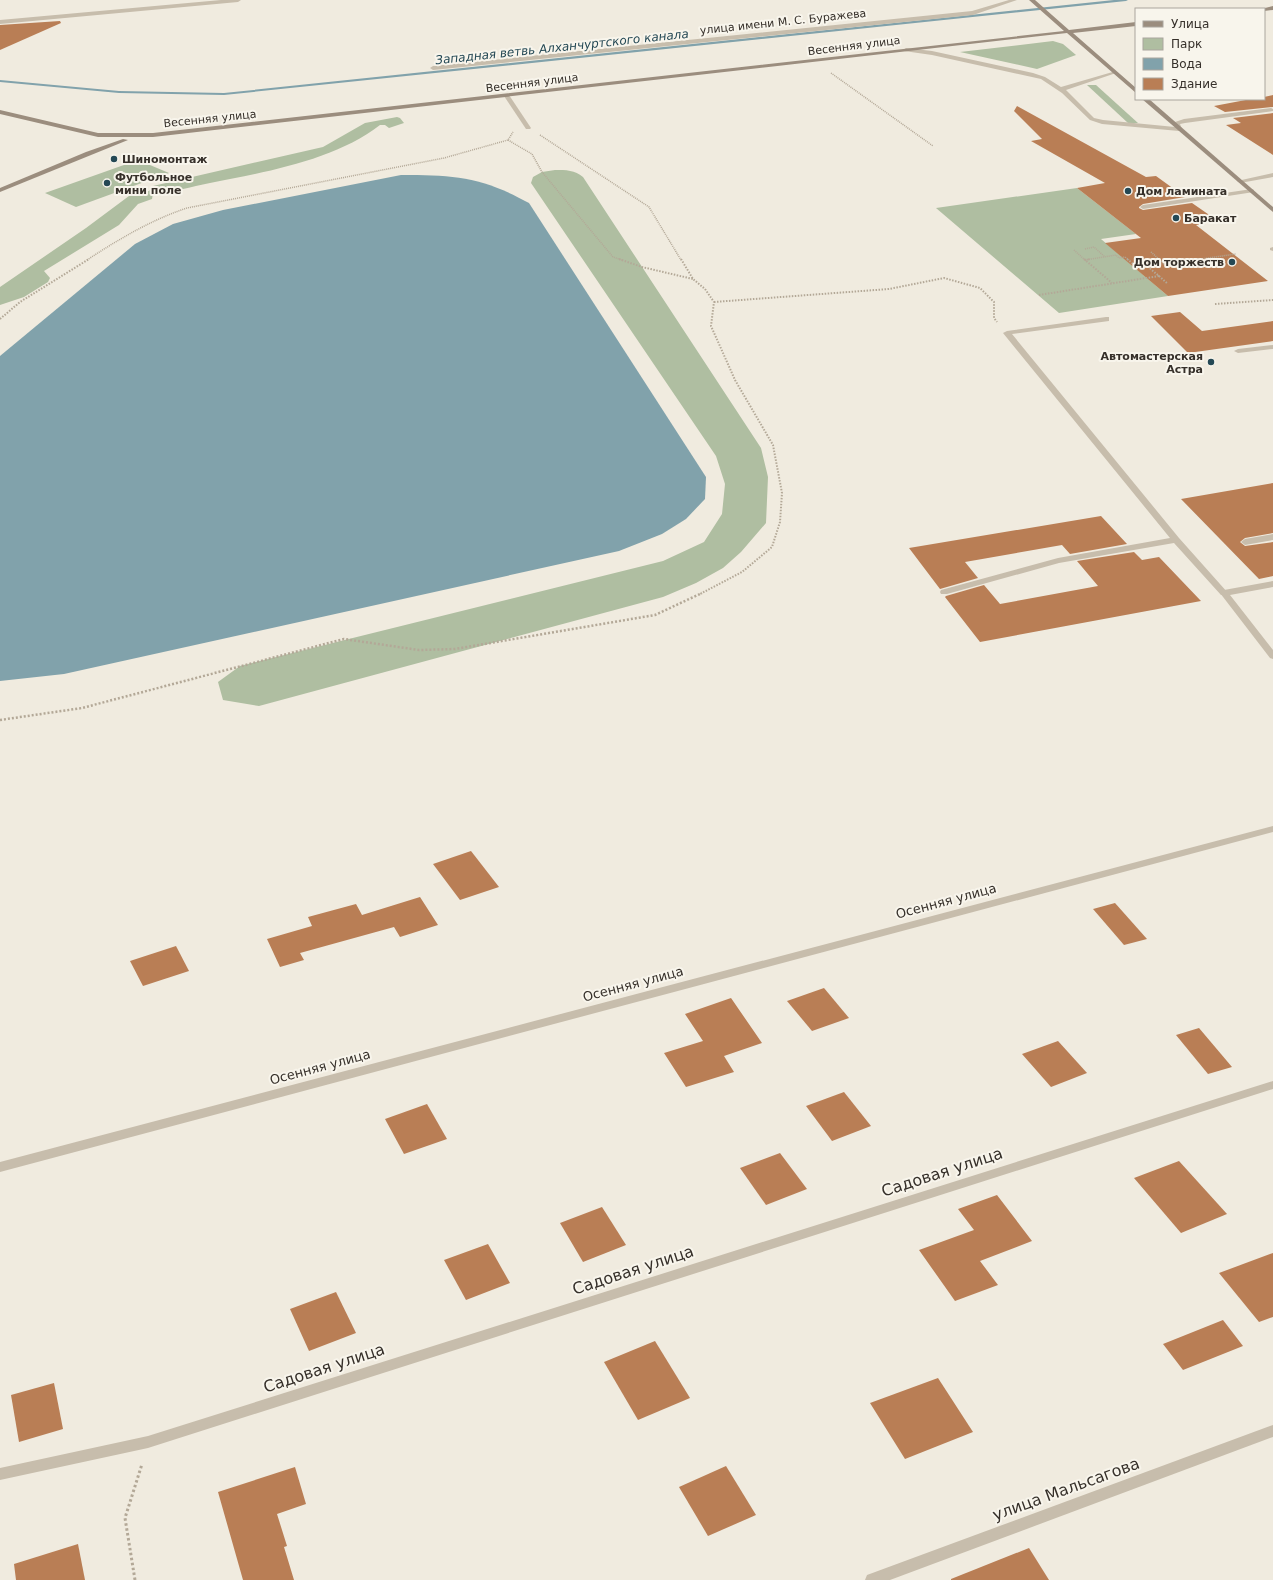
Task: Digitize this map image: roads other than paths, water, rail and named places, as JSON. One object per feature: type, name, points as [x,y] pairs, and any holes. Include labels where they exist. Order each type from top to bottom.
[{"type":"street","points":[[0,22],[238,0]]},
{"type":"street","name":"улица имени М. С. Буражева","points":[[433,68],[973,13],[1014,0]]},
{"type":"street","points":[[1032,0],[1135,90]]},
{"type":"street","name":"Весенняя улица","points":[[0,112],[98,135],[153,135],[1135,24]]},
{"type":"street","points":[[906,50],[932,53],[1031,74],[1043,78],[1062,91],[1096,121],[1179,129]]},
{"type":"street","points":[[1062,91],[1064,88],[1114,72]]},
{"type":"street","points":[[507,96],[528,128]]},
{"type":"street","points":[[1146,100],[1273,210]]},
{"type":"street","points":[[1179,129],[1177,123],[1184,121],[1271,110]]},
{"type":"street","points":[[0,190],[104,147],[153,135]]},
{"type":"street","points":[[1240,181],[1273,175]]},
{"type":"street","points":[[1143,207],[1252,191]]},
{"type":"street","points":[[1106,319],[1007,333],[1176,540],[1224,593],[1273,656]]},
{"type":"street","points":[[1238,351],[1273,347]]},
{"type":"street","points":[[1245,542],[1273,537]]},
{"type":"street","points":[[944,592],[1058,561],[1176,540]]},
{"type":"street","points":[[1224,593],[1273,584]]},
{"type":"street","name":"Осенняя улица","points":[[0,1167],[1273,829]]},
{"type":"street","name":"Садовая улица","points":[[0,1474],[148,1442],[1273,1085]]},
{"type":"street","name":"улица Мальсагова","points":[[872,1580],[1273,1431]]},
{"type":"water","points":[[401,175],[467,179],[497,188],[529,203],[706,477],[705,499],[686,519],[662,534],[619,551],[64,674],[0,681],[0,356],[135,244],[173,224],[223,210]]},
{"type":"waterway","name":"Западная ветвь Алханчуртского канала","points":[[0,81],[119,92],[224,94],[1126,0]]},
{"type":"place","name":"Шиномонтаж","points":[[114,159]]},
{"type":"place","name":"Футбольное мини поле","points":[[107,183]]},
{"type":"place","name":"Дом ламината","points":[[1128,191]]},
{"type":"place","name":"Баракат","points":[[1176,218]]},
{"type":"place","name":"Дом торжеств","points":[[1232,262]]},
{"type":"place","name":"Автомастерская Астра","points":[[1211,362]]}]
